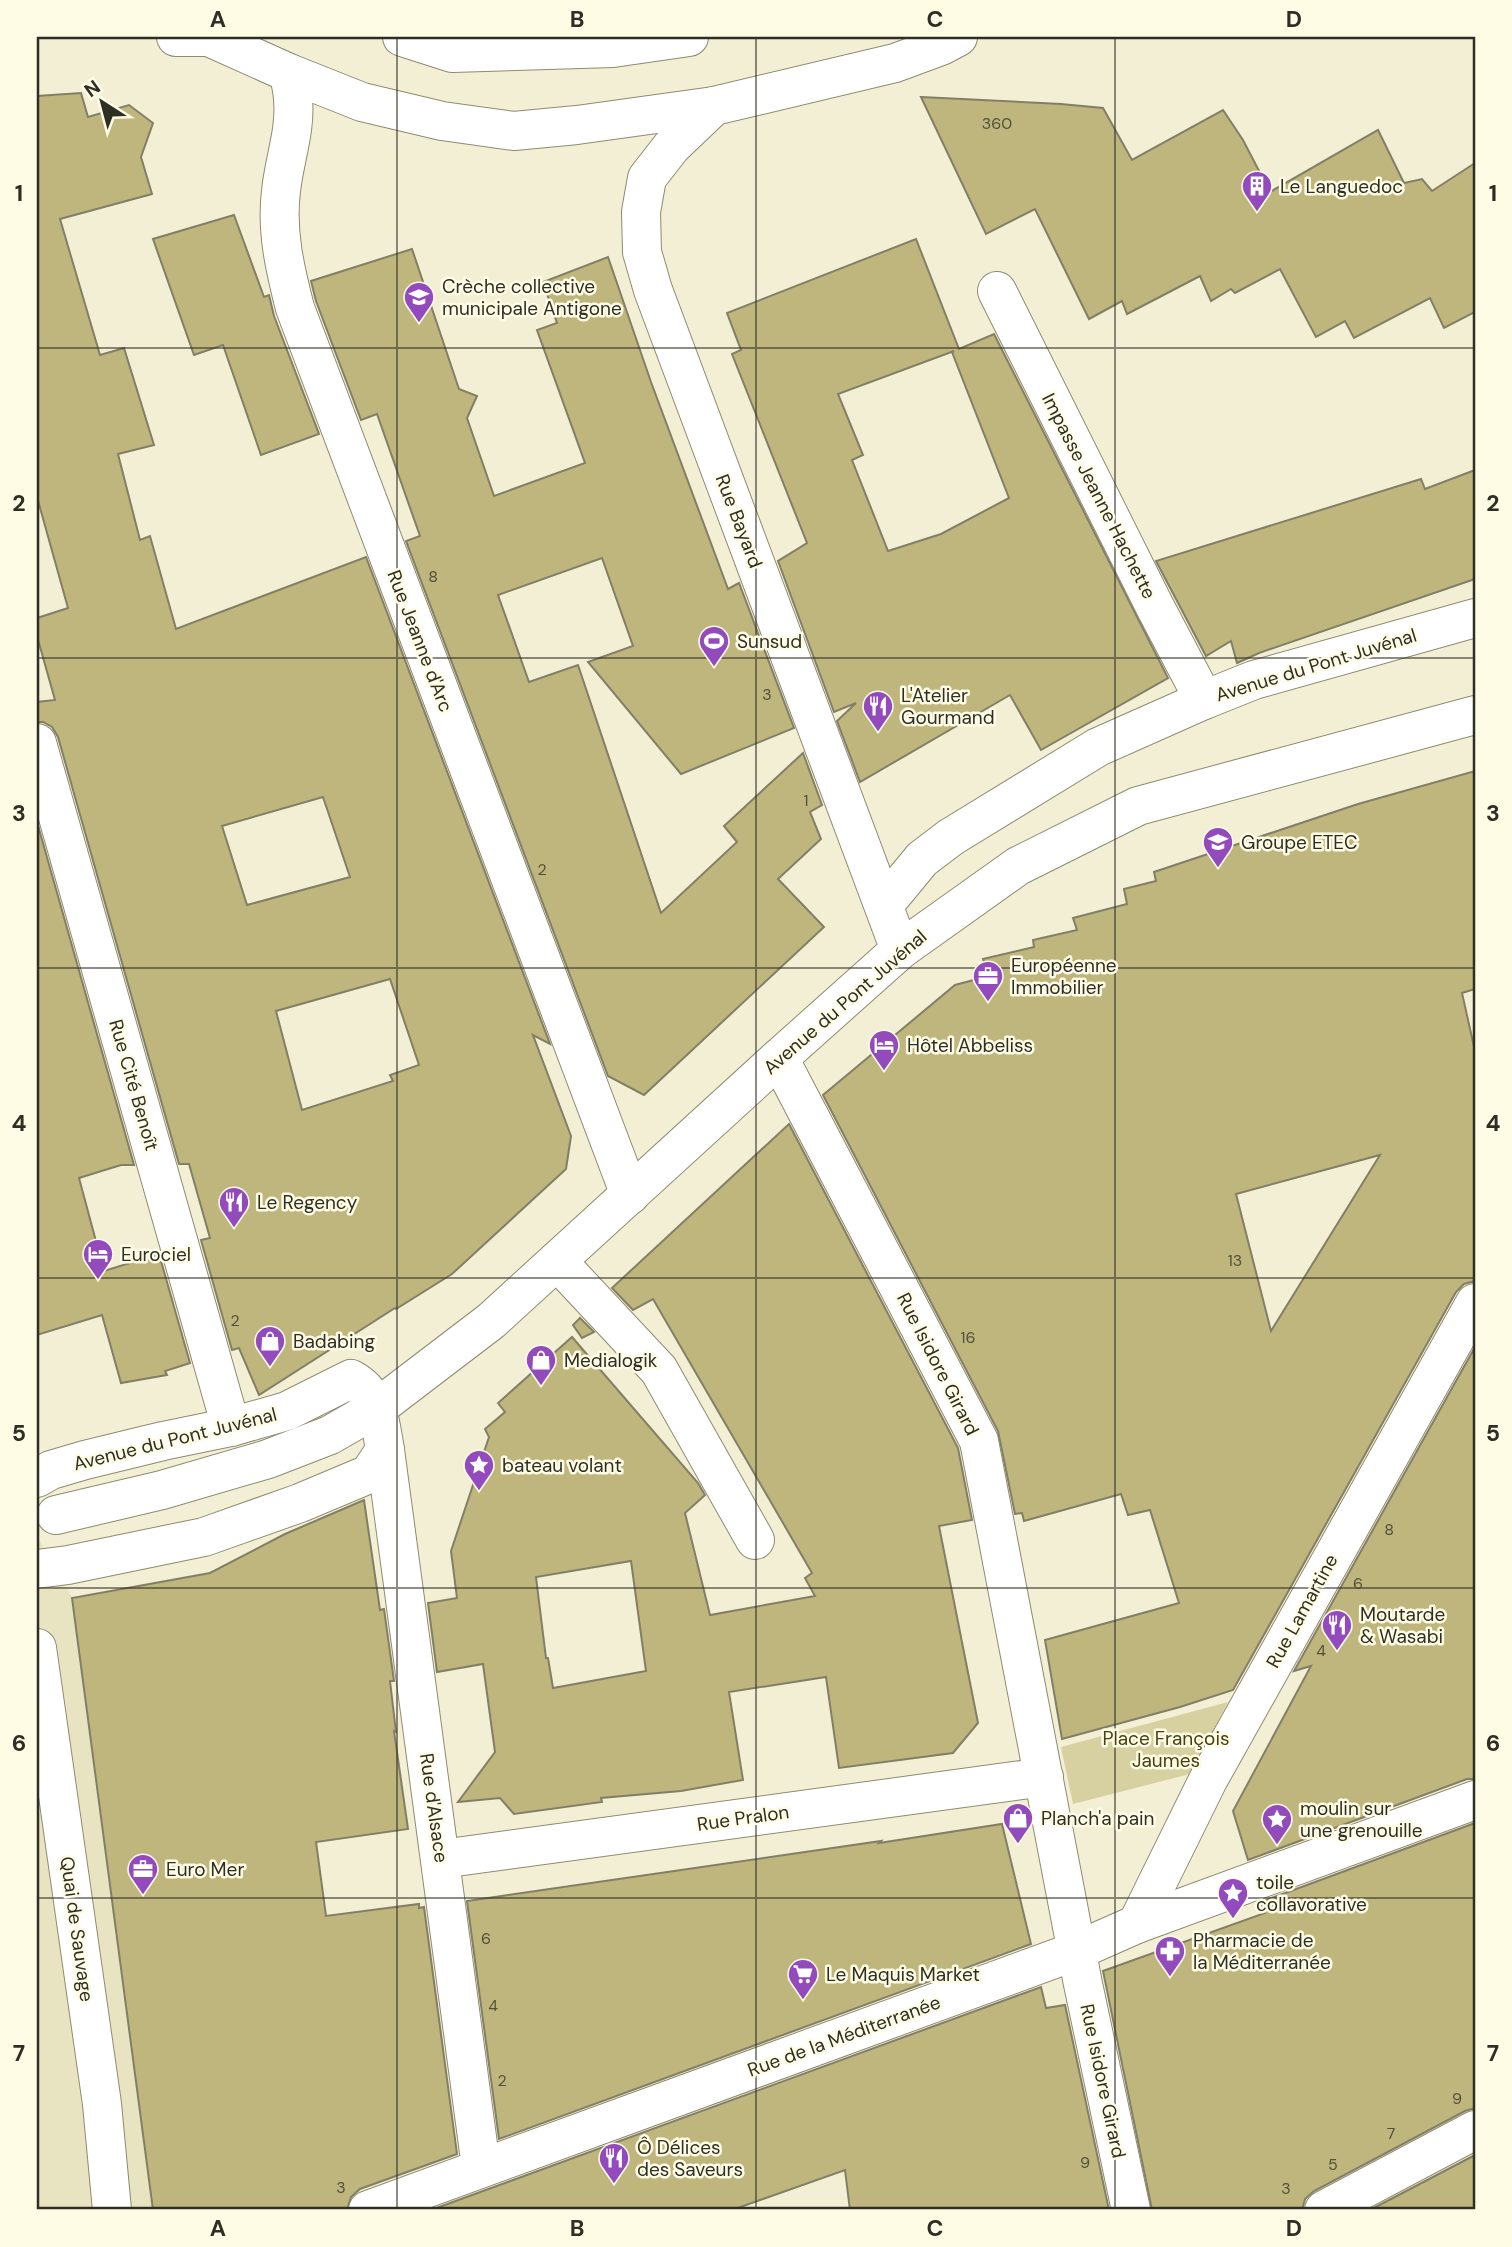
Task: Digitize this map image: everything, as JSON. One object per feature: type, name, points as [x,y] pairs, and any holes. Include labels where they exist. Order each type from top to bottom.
[{"type":"street","points":[[201,37],[362,102],[442,121],[514,131],[714,106],[895,63],[958,37]]},
{"type":"street","points":[[402,37],[452,53],[479,53],[613,48],[689,37]]},
{"type":"street","name":"Rue Jeanne d'Arc","points":[[289,73],[293,119],[279,221],[283,260],[295,308],[630,1195]]},
{"type":"street","name":"Rue Bayard","points":[[714,106],[672,146],[647,178],[641,212],[642,252],[653,290],[900,950]]},
{"type":"street","name":"Impasse Jeanne Hachette","points":[[997,291],[1203,700]]},
{"type":"street","name":"Avenue du Pont Juvénal","points":[[884,905],[922,859],[951,837],[1098,747],[1254,680],[1475,618]]},
{"type":"street","name":"Avenue du Pont Juvénal","points":[[56,1515],[162,1490],[268,1458],[330,1434],[377,1408],[491,1321],[900,950],[1018,866],[1138,806],[1475,715]]},
{"type":"street","name":"Rue Cité Benoît","points":[[37,743],[231,1427]]},
{"type":"street","name":"Rue Isidore Girard","points":[[779,1058],[979,1441],[1044,1777]]},
{"type":"street","points":[[557,1261],[659,1370],[755,1541]]},
{"type":"street","name":"Rue Lamartine","points":[[1137,1924],[1208,1780],[1475,1303]]},
{"type":"street","name":"Avenue du Pont Juvénal","points":[[37,1478],[51,1470],[85,1460],[231,1427],[287,1411],[351,1378],[364,1386],[377,1408],[386,1450]]},
{"type":"street","points":[[37,1569],[205,1537],[300,1503],[369,1474],[386,1450]]},
{"type":"street","name":"Rue d'Alsace","points":[[386,1450],[481,2167]]},
{"type":"street","name":"Quai de Sauvage","points":[[37,1648],[102,2104],[111,2210]]},
{"type":"street","points":[[1044,1777],[1076,1951]]},
{"type":"street","name":"Rue Pralon","points":[[441,1859],[1044,1777]]},
{"type":"street","name":"Rue de la Méditerranée","points":[[368,2210],[1076,1951],[1137,1924],[1475,1800]]},
{"type":"street","name":"Rue Isidore Girard","points":[[1076,1951],[1131,2210]]},
{"type":"street","points":[[1324,2210],[1475,2130]]},
{"type":"shaded area","points":[[37,1536],[71,1595],[74,1612],[153,2210],[37,2210]]},
{"type":"green space","name":"Place François Jaumes","points":[[1228,1702],[1190,1774],[1073,1804],[1061,1747]]},
{"type":"building","points":[[81,93],[88,117],[129,105],[153,123],[141,157],[152,194],[60,219],[100,355],[124,348],[154,445],[118,454],[140,540],[150,536],[176,629],[366,557],[550,1044],[533,1035],[571,1136],[566,1169],[452,1274],[259,1395],[239,1348],[232,1350],[201,1240],[210,1238],[189,1164],[179,1164],[58,737],[52,727],[37,722],[37,702],[55,700],[37,636],[37,618],[68,608],[37,497],[37,96]],"holes":[[[323,797],[350,877],[247,905],[222,826]],[[390,979],[419,1065],[390,1075],[393,1081],[302,1110],[276,1011]]]},
{"type":"building","name":"Le Languedoc","points":[[921,97],[1103,108],[1132,160],[1223,110],[1243,140],[1270,192],[1378,130],[1404,183],[1422,179],[1432,191],[1475,163],[1475,312],[1444,328],[1430,298],[1354,338],[1345,321],[1316,337],[1280,269],[1235,293],[1231,289],[1211,301],[1200,276],[1127,314],[1122,301],[1089,319],[1035,209],[986,234]]},
{"type":"building","points":[[234,215],[264,297],[269,295],[274,316],[319,434],[261,455],[223,345],[194,355],[153,239]]},
{"type":"building","points":[[916,239],[959,349],[994,334],[1168,678],[1041,750],[1010,695],[860,782],[837,721],[856,703],[834,712],[778,561],[807,543],[732,354],[741,350],[727,313]],"holes":[[[954,351],[952,352],[1009,498],[941,534],[888,551],[852,460],[863,455],[838,394]]]},
{"type":"building","points":[[412,249],[459,389],[477,396],[467,418],[494,496],[585,463],[537,330],[557,323],[543,282],[608,257],[728,589],[739,583],[794,728],[681,774],[588,662],[633,646],[602,558],[498,595],[529,682],[578,665],[661,913],[737,842],[724,826],[803,753],[822,805],[810,812],[821,839],[778,879],[824,927],[644,1095],[608,1076],[406,541],[420,536],[377,414],[361,420],[316,301],[311,281]]},
{"type":"building","points":[[1475,470],[1475,579],[1259,653],[1237,663],[1231,641],[1206,656],[1156,561],[1421,479],[1425,489]]},
{"type":"building","points":[[1475,771],[1475,989],[1462,993],[1475,1051],[1475,1281],[1464,1284],[1456,1292],[1233,1690],[1062,1739],[1045,1640],[1179,1603],[1150,1510],[1128,1515],[1121,1494],[1024,1521],[1022,1513],[1015,1514],[998,1431],[823,1095],[955,985],[989,976],[983,959],[1034,947],[1033,940],[1077,930],[1073,918],[1127,904],[1124,889],[1156,881],[1154,872],[1358,804]],"holes":[[[1380,1155],[1271,1331],[1236,1194]]]},
{"type":"building","points":[[37,822],[134,1165],[121,1165],[79,1178],[104,1271],[159,1254],[190,1363],[165,1371],[167,1375],[121,1383],[102,1315],[37,1335]]},
{"type":"building","points":[[789,1124],[958,1448],[972,1520],[939,1526],[978,1723],[953,1753],[839,1768],[826,1677],[729,1692],[743,1780],[681,1791],[601,1798],[602,1802],[514,1814],[500,1798],[458,1802],[495,1752],[483,1664],[437,1672],[428,1603],[457,1598],[451,1551],[489,1437],[485,1429],[505,1412],[498,1403],[572,1337],[698,1483],[705,1495],[685,1513],[710,1615],[815,1596],[805,1578],[812,1573],[653,1299],[633,1310],[612,1288]],"holes":[[[631,1561],[646,1671],[553,1688],[546,1658],[536,1577]]]},
{"type":"building","points":[[580,1318],[594,1332],[582,1338],[573,1325]]},
{"type":"building","points":[[1475,1347],[1475,1779],[1467,1779],[1248,1860],[1233,1811],[1311,1666],[1294,1671]]},
{"type":"building","points":[[364,1500],[380,1610],[384,1609],[394,1681],[390,1681],[396,1732],[394,1731],[408,1829],[316,1842],[326,1916],[419,1904],[419,1908],[424,1907],[457,2154],[360,2189],[351,2197],[347,2210],[153,2210],[72,1598],[210,1573],[285,1534]]},
{"type":"building","points":[[1475,1823],[1475,2108],[1314,2191],[1305,2199],[1302,2210],[1152,2210],[1103,1971],[1265,1913],[1261,1902]]},
{"type":"building","points":[[1002,1824],[1031,1944],[499,2139],[467,1901]]},
{"type":"building","points":[[1041,1987],[1046,2008],[1065,2005],[1109,2210],[850,2210],[845,2170],[732,2210],[431,2210]]},
{"type":"building","points":[[1475,2155],[1475,2210],[1370,2210]]},
{"type":"place","name":"Le Languedoc","points":[[1257,213]]},
{"type":"place","name":"Crèche collective municipale Antigone","points":[[419,324]]},
{"type":"place","name":"Sunsud","points":[[714,668]]},
{"type":"place","name":"L'Atelier Gourmand","points":[[878,733]]},
{"type":"place","name":"Groupe ETEC","points":[[1218,869]]},
{"type":"place","name":"Européenne Immobilier","points":[[988,1003]]},
{"type":"place","name":"Hôtel Abbeliss","points":[[884,1072]]},
{"type":"place","name":"Le Regency","points":[[234,1229]]},
{"type":"place","name":"Eurociel","points":[[98,1281]]},
{"type":"place","name":"Badabing","points":[[270,1368]]},
{"type":"place","name":"Medialogik","points":[[541,1387]]},
{"type":"place","name":"bateau volant","points":[[479,1492]]},
{"type":"place","name":"Moutarde & Wasabi","points":[[1337,1652]]},
{"type":"place","name":"Planch'a pain","points":[[1018,1845]]},
{"type":"place","name":"moulin sur une grenouille","points":[[1277,1846]]},
{"type":"place","name":"Euro Mer","points":[[143,1896]]},
{"type":"place","name":"toile collavorative","points":[[1233,1920]]},
{"type":"place","name":"Pharmacie de la Méditerranée","points":[[1170,1978]]},
{"type":"place","name":"Le Maquis Market","points":[[803,2001]]},
{"type":"place","name":"Ô Délices des Saveurs","points":[[614,2185]]}]
